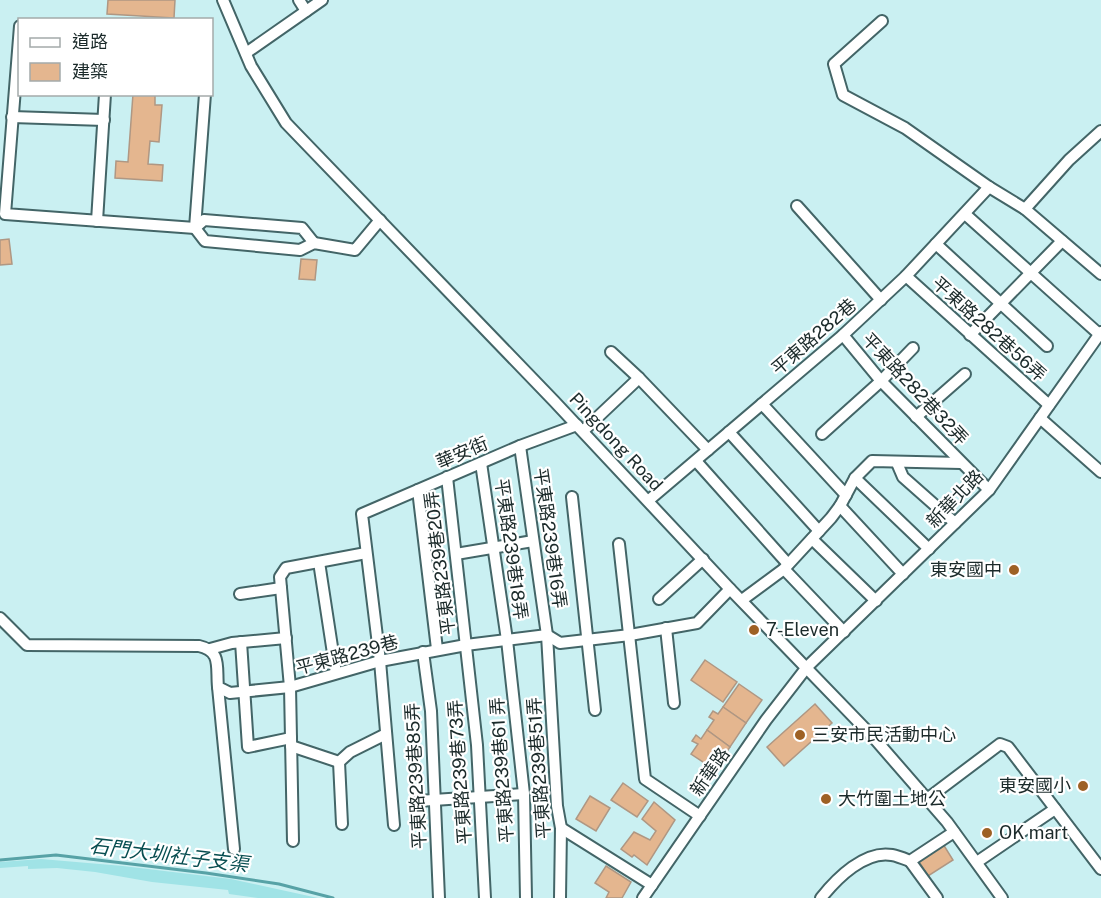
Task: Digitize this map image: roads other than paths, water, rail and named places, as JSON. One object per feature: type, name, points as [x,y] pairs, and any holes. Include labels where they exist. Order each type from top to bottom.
[{"type":"street","name":"Pingdong Road","points":[[224,0],[251,66],[286,123],[580,428],[730,590],[874,738],[954,832],[1002,898]]},
{"type":"street","points":[[299,0],[306,11]]},
{"type":"street","points":[[246,53],[322,0]]},
{"type":"street","points":[[882,21],[834,64],[843,95],[905,128],[989,187],[1025,209],[1101,274]]},
{"type":"street","points":[[18,49],[3,215],[195,228],[204,220],[302,228],[314,243]]},
{"type":"street","points":[[97,221],[105,96]]},
{"type":"street","points":[[205,96],[195,228],[205,241],[300,250],[314,243],[355,250],[380,220]]},
{"type":"street","points":[[12,117],[104,120]]},
{"type":"street","points":[[1025,209],[1069,160],[1101,131]]},
{"type":"street","name":"平東路282巷","points":[[649,501],[881,300],[989,187]]},
{"type":"street","points":[[797,206],[881,300]]},
{"type":"street","points":[[965,214],[1100,333]]},
{"type":"street","points":[[970,335],[1062,241]]},
{"type":"street","points":[[936,244],[1047,346]]},
{"type":"street","name":"平東路282巷56弄","points":[[906,276],[1049,405]]},
{"type":"street","name":"新華北路","points":[[807,667],[989,490],[1100,333]]},
{"type":"street","name":"平東路282巷32弄","points":[[843,335],[881,381],[989,490]]},
{"type":"street","points":[[822,434],[881,381],[913,348]]},
{"type":"street","points":[[611,352],[708,450]]},
{"type":"street","points":[[916,417],[965,374]]},
{"type":"street","points":[[580,428],[639,378]]},
{"type":"street","points":[[762,404],[846,495]]},
{"type":"street","points":[[1040,417],[1101,472]]},
{"type":"street","name":"華安街","points":[[366,553],[362,514],[520,446],[580,428]]},
{"type":"street","points":[[729,432],[815,535],[876,601]]},
{"type":"street","name":"平東路239巷16弄","points":[[520,446],[547,636]]},
{"type":"street","points":[[696,460],[844,632]]},
{"type":"street","points":[[742,600],[786,566],[815,535],[840,506],[855,478],[872,461],[961,463]]},
{"type":"street","name":"平東路239巷18弄","points":[[481,463],[507,640]]},
{"type":"street","points":[[897,463],[903,477],[955,523]]},
{"type":"street","name":"平東路239巷20弄","points":[[447,477],[466,645]]},
{"type":"street","points":[[855,478],[928,549]]},
{"type":"street","points":[[418,490],[437,650]]},
{"type":"street","points":[[572,497],[595,710]]},
{"type":"street","points":[[840,506],[903,574]]},
{"type":"street","points":[[456,554],[533,541]]},
{"type":"street","points":[[619,544],[645,779],[699,816]]},
{"type":"street","points":[[293,842],[290,687],[280,577],[286,568],[366,553],[380,661],[394,825]]},
{"type":"street","points":[[659,599],[703,559]]},
{"type":"street","points":[[319,562],[336,673]]},
{"type":"street","points":[[240,594],[281,588]]},
{"type":"street","name":"平東路239巷","points":[[218,687],[230,693],[290,687],[380,661],[466,645],[547,636],[560,643],[630,635],[697,622],[730,590]]},
{"type":"street","points":[[0,618],[27,645],[199,646],[210,649],[241,642],[286,638]]},
{"type":"street","points":[[666,628],[674,703]]},
{"type":"street","name":"平東路239巷51弄","points":[[547,636],[557,806],[561,828],[560,898]]},
{"type":"street","name":"平東路239巷61 弄","points":[[507,640],[524,794],[526,898]]},
{"type":"street","points":[[241,642],[248,747],[291,742],[339,762]]},
{"type":"street","name":"平東路239巷73弄","points":[[466,645],[477,745],[485,898]]},
{"type":"street","points":[[210,649],[215,655],[234,849]]},
{"type":"street","name":"平東路239巷85弄","points":[[423,652],[431,711],[439,898]]},
{"type":"street","name":"新華路","points":[[643,898],[766,720],[807,667]]},
{"type":"street","points":[[339,762],[350,752],[386,734]]},
{"type":"street","points":[[927,799],[1000,744],[1008,747],[1101,869]]},
{"type":"street","points":[[339,762],[342,824]]},
{"type":"street","points":[[418,801],[524,794]]},
{"type":"street","points":[[977,862],[1055,809]]},
{"type":"street","points":[[561,828],[652,885]]},
{"type":"street","points":[[910,861],[954,832]]},
{"type":"street","points":[[821,898],[854,866],[875,856],[892,855],[910,861],[937,898]]},
{"type":"waterway","name":"石門大圳社子支渠","points":[[0,860],[56,855],[279,884],[333,898]]},
{"type":"place","name":"東安國中","points":[[1014,570]]},
{"type":"place","name":"7-Eleven","points":[[754,630]]},
{"type":"place","name":"三安市民活動中心","points":[[800,735]]},
{"type":"place","name":"東安國小","points":[[1083,786]]},
{"type":"place","name":"大竹圍土地公","points":[[826,799]]},
{"type":"place","name":"OK mart","points":[[987,833]]}]
